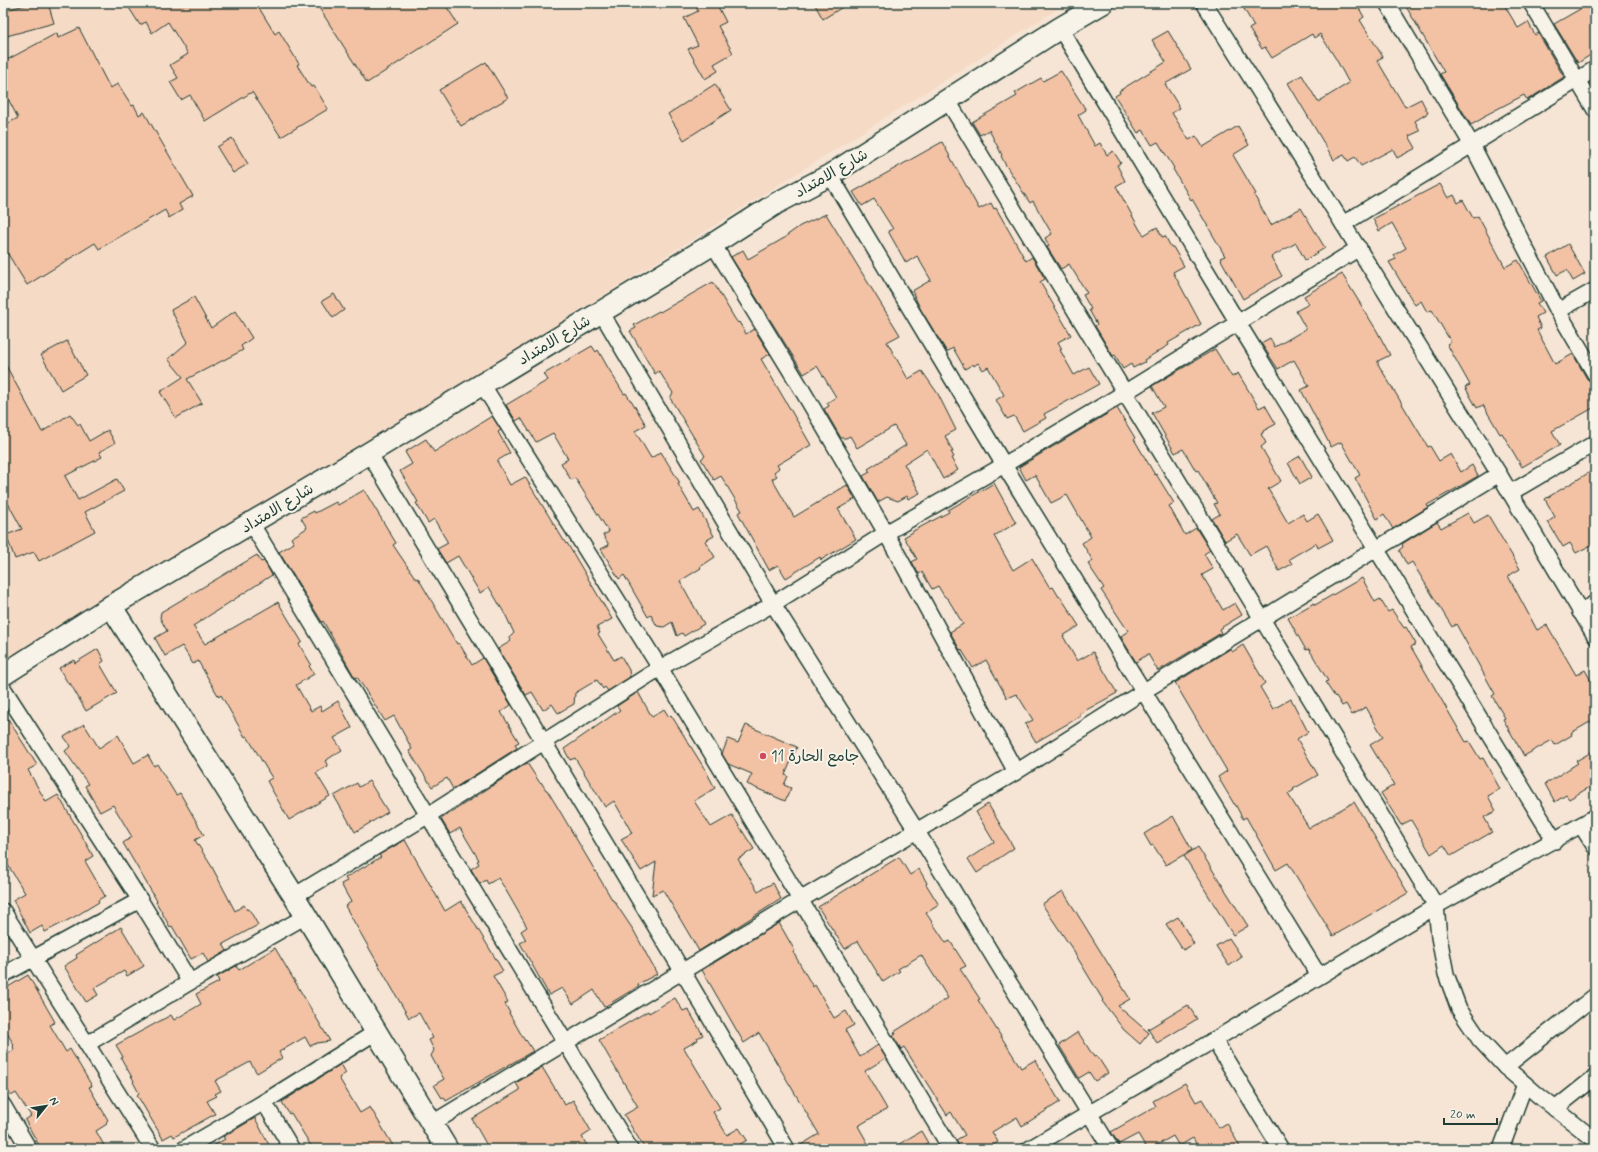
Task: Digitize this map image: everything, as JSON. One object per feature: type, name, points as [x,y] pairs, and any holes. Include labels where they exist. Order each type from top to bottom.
[{"type":"street","name":"شارع الامتداد","points":[[3,675],[111,606],[369,453],[713,244],[777,203],[830,176],[1060,28],[1103,3]]},
{"type":"street","points":[[1204,3],[1359,248],[1499,474],[1595,636]]},
{"type":"street","points":[[1387,3],[1472,145],[1558,311],[1595,374]]},
{"type":"street","points":[[1531,3],[1595,110]]},
{"type":"street","points":[[1060,28],[1238,323],[1555,841]]},
{"type":"street","points":[[1343,224],[1595,69]]},
{"type":"street","points":[[948,101],[1436,906],[1439,937],[1446,974],[1459,1009],[1480,1040],[1505,1067],[1595,1140]]},
{"type":"street","points":[[830,176],[1004,465],[1319,976]]},
{"type":"street","points":[[713,244],[798,383],[886,533],[1016,772]]},
{"type":"street","points":[[294,896],[427,816],[660,668],[774,604],[886,533],[1004,465],[1124,393],[1359,248]]},
{"type":"street","points":[[1558,311],[1595,290]]},
{"type":"street","points":[[601,312],[774,604],[916,830],[1111,1149]]},
{"type":"street","points":[[482,384],[660,668],[951,1149]]},
{"type":"street","points":[[1510,493],[1595,443]]},
{"type":"street","points":[[369,453],[683,972],[787,1149]]},
{"type":"street","points":[[431,1124],[916,830],[1016,772],[1144,691],[1499,474]]},
{"type":"street","points":[[251,523],[630,1149]]},
{"type":"street","points":[[1580,612],[1595,603]]},
{"type":"street","points":[[111,606],[294,896],[447,1149]]},
{"type":"street","points":[[3,688],[140,900],[190,982]]},
{"type":"street","points":[[1029,1149],[1214,1040],[1436,906],[1555,841],[1595,817]]},
{"type":"street","points":[[1581,825],[1595,847]]},
{"type":"street","points":[[3,975],[140,900]]},
{"type":"street","points":[[3,911],[153,1149]]},
{"type":"street","points":[[87,1044],[190,982],[306,916]]},
{"type":"street","points":[[1505,1067],[1595,996]]},
{"type":"street","points":[[184,1149],[264,1102],[376,1032]]},
{"type":"street","points":[[1214,1040],[1281,1149]]},
{"type":"street","points":[[1555,1109],[1595,1077]]},
{"type":"street","points":[[1500,1149],[1525,1084]]},
{"type":"street","points":[[264,1102],[292,1149]]},
{"type":"street","points":[[3,1105],[29,1149]]},
{"type":"shaded area","points":[[3,3],[1067,3],[111,606],[3,667]]},
{"type":"building","points":[[32,3],[48,3],[54,23],[3,37],[3,11]]},
{"type":"building","points":[[126,3],[256,3],[275,34],[279,31],[299,64],[297,65],[311,87],[314,86],[328,109],[281,137],[252,92],[205,121],[190,95],[181,100],[170,82],[178,78],[170,65],[188,54],[168,22],[152,33],[146,22],[140,25]]},
{"type":"building","points":[[316,3],[444,3],[458,24],[367,83]]},
{"type":"building","points":[[694,3],[716,3],[726,22],[718,26],[733,53],[714,64],[718,71],[705,79],[688,49],[698,45],[684,18],[698,11]]},
{"type":"building","points":[[814,3],[849,3],[823,19]]},
{"type":"building","points":[[1253,3],[1356,3],[1364,17],[1360,20],[1383,57],[1377,60],[1405,107],[1421,99],[1428,113],[1415,121],[1420,131],[1409,136],[1416,148],[1397,158],[1393,149],[1361,166],[1355,157],[1348,161],[1344,155],[1334,160],[1288,83],[1302,75],[1318,102],[1349,83],[1320,34],[1314,38],[1312,34],[1272,58],[1265,47],[1262,49],[1249,29],[1254,26],[1244,9]]},
{"type":"building","points":[[1404,3],[1503,3],[1518,28],[1528,22],[1535,35],[1538,33],[1564,77],[1527,100],[1524,95],[1484,116],[1485,117],[1471,125],[1440,74],[1444,72]]},
{"type":"building","points":[[1587,5],[1595,19],[1595,52],[1578,63],[1554,24]]},
{"type":"building","points":[[79,28],[110,88],[118,84],[132,106],[134,105],[139,115],[144,112],[193,196],[179,204],[182,210],[169,218],[165,210],[99,249],[95,243],[27,285],[3,246],[3,126],[18,118],[3,89],[3,62],[57,33],[58,38]]},
{"type":"building","points":[[1168,31],[1191,69],[1165,84],[1180,108],[1172,113],[1189,140],[1196,136],[1203,147],[1238,126],[1249,145],[1233,155],[1256,194],[1254,195],[1271,225],[1301,208],[1325,248],[1305,260],[1296,243],[1271,257],[1282,276],[1243,299],[1220,258],[1225,256],[1158,142],[1152,145],[1143,130],[1138,133],[1115,96],[1120,93],[1119,91],[1166,62],[1152,40]]},
{"type":"building","points":[[486,62],[508,98],[461,126],[439,90]]},
{"type":"building","points":[[1061,71],[1086,110],[1078,115],[1095,146],[1100,143],[1107,155],[1113,151],[1121,163],[1117,165],[1125,181],[1116,186],[1140,230],[1144,235],[1157,227],[1162,237],[1165,236],[1171,247],[1173,247],[1184,266],[1173,272],[1201,324],[1168,343],[1169,345],[1144,360],[1145,362],[1133,368],[1131,364],[1123,369],[1115,355],[1113,356],[1095,326],[1097,324],[1083,295],[1087,293],[1069,264],[1061,269],[1047,247],[1049,246],[1045,238],[1052,234],[1033,201],[1030,203],[1005,164],[989,130],[980,135],[972,122],[1017,96],[1015,93],[1041,78],[1043,81]]},
{"type":"building","points":[[715,84],[731,110],[684,140],[668,114]]},
{"type":"building","points":[[232,138],[248,164],[233,173],[217,147]]},
{"type":"building","points":[[942,142],[979,209],[991,203],[994,209],[996,208],[1026,261],[1032,257],[1045,279],[1040,282],[1071,335],[1058,342],[1062,349],[1060,350],[1074,375],[1089,367],[1099,384],[1044,414],[1046,418],[1023,431],[1014,416],[1007,419],[996,400],[1004,395],[988,367],[983,370],[978,363],[965,369],[953,348],[947,352],[921,310],[912,291],[931,280],[917,256],[906,263],[888,231],[893,229],[874,199],[862,206],[853,192]]},
{"type":"building","points":[[1440,184],[1448,198],[1454,195],[1458,203],[1463,200],[1473,218],[1478,216],[1505,267],[1518,260],[1541,301],[1537,303],[1543,313],[1536,317],[1541,328],[1537,330],[1555,364],[1573,354],[1587,379],[1592,382],[1595,387],[1595,407],[1552,431],[1560,445],[1522,467],[1483,405],[1477,408],[1465,387],[1470,385],[1447,344],[1451,342],[1432,310],[1427,312],[1421,301],[1415,305],[1389,262],[1396,259],[1394,255],[1406,248],[1392,223],[1379,231],[1373,219]]},
{"type":"building","points":[[826,214],[900,335],[887,342],[908,379],[922,371],[938,394],[956,430],[945,436],[953,452],[951,452],[954,457],[951,458],[958,470],[943,479],[927,449],[904,464],[920,493],[908,499],[907,496],[898,501],[887,497],[878,502],[863,476],[870,472],[868,469],[906,445],[894,426],[857,448],[850,436],[841,438],[824,409],[829,406],[827,403],[836,397],[817,366],[804,374],[731,257],[743,250],[748,259],[786,237],[800,226]]},
{"type":"building","points":[[1568,244],[1585,274],[1573,281],[1567,270],[1557,275],[1547,257]]},
{"type":"building","points":[[1342,274],[1390,355],[1378,361],[1378,364],[1428,447],[1430,446],[1439,461],[1451,454],[1461,472],[1472,465],[1478,476],[1427,505],[1428,507],[1393,529],[1384,514],[1377,519],[1355,478],[1360,475],[1341,442],[1331,447],[1301,390],[1309,386],[1294,360],[1278,369],[1261,343],[1270,338],[1275,347],[1306,329],[1296,311],[1309,304],[1304,296]]},
{"type":"building","points":[[713,282],[735,319],[738,323],[739,322],[746,334],[754,329],[770,354],[761,359],[811,445],[777,465],[779,468],[774,472],[777,476],[772,479],[794,517],[847,485],[855,499],[838,509],[856,539],[821,560],[820,557],[786,578],[778,565],[769,570],[738,513],[742,511],[721,476],[714,480],[701,459],[705,456],[670,398],[673,393],[659,371],[655,374],[630,331],[636,328],[634,325]]},
{"type":"building","points":[[334,294],[344,310],[333,318],[322,301]]},
{"type":"building","points":[[194,297],[211,328],[235,311],[252,338],[241,346],[243,350],[187,379],[202,403],[176,418],[160,392],[183,377],[168,359],[188,342],[171,310]]},
{"type":"building","points":[[67,341],[86,375],[61,390],[41,355]]},
{"type":"building","points":[[592,346],[596,352],[598,350],[624,394],[626,393],[631,400],[646,425],[635,431],[651,458],[661,452],[680,483],[678,484],[694,512],[699,509],[714,536],[705,541],[715,557],[680,581],[704,624],[684,636],[682,633],[677,636],[672,622],[664,627],[657,626],[651,615],[648,617],[624,575],[619,579],[601,549],[609,545],[603,535],[609,532],[575,478],[571,480],[561,463],[568,459],[553,433],[536,442],[521,418],[516,421],[506,405],[548,380],[544,374]]},
{"type":"building","points":[[1215,349],[1232,377],[1238,373],[1259,408],[1265,405],[1276,424],[1263,431],[1261,434],[1266,443],[1261,447],[1281,481],[1268,489],[1288,523],[1303,514],[1307,521],[1318,514],[1333,540],[1318,548],[1316,543],[1289,559],[1292,564],[1279,571],[1266,546],[1250,555],[1237,534],[1225,541],[1212,519],[1220,514],[1214,504],[1217,503],[1198,470],[1196,471],[1183,449],[1175,453],[1152,413],[1164,407],[1152,386]]},
{"type":"building","points":[[3,360],[42,432],[70,414],[78,425],[80,424],[89,441],[108,430],[115,443],[99,452],[102,457],[65,476],[78,500],[117,479],[124,491],[85,512],[95,531],[39,561],[34,552],[15,559],[6,535],[22,529],[3,494]]},
{"type":"building","points":[[1117,408],[1155,475],[1156,474],[1174,503],[1169,506],[1185,535],[1196,528],[1210,550],[1204,554],[1213,569],[1202,575],[1223,610],[1235,603],[1242,615],[1219,629],[1221,633],[1158,671],[1148,654],[1136,662],[1122,639],[1121,636],[1128,631],[1101,590],[1104,588],[1088,564],[1093,561],[1082,543],[1091,537],[1067,495],[1051,503],[1035,475],[1026,480],[1019,467]]},
{"type":"building","points":[[492,416],[501,430],[498,432],[510,453],[497,461],[510,485],[525,477],[566,544],[567,543],[612,619],[597,627],[600,633],[598,634],[614,660],[621,656],[629,670],[630,677],[608,691],[605,687],[603,689],[597,680],[575,693],[574,704],[558,713],[552,704],[543,710],[532,692],[526,695],[498,649],[511,641],[510,637],[514,633],[506,616],[489,587],[480,593],[458,556],[446,563],[437,549],[448,543],[434,519],[428,523],[400,471],[412,464],[405,452],[426,439],[434,452]]},
{"type":"building","points":[[1300,456],[1312,477],[1300,484],[1288,463]]},
{"type":"building","points":[[1595,469],[1595,543],[1576,553],[1570,543],[1563,547],[1548,522],[1555,517],[1545,499]]},
{"type":"building","points":[[994,483],[1016,523],[994,536],[1013,570],[1032,558],[1050,588],[1053,587],[1059,597],[1060,596],[1079,626],[1063,636],[1077,661],[1093,652],[1117,693],[1079,714],[1081,716],[1036,742],[1025,724],[1033,720],[1018,696],[1016,694],[1007,698],[986,660],[973,668],[961,649],[960,650],[950,632],[963,624],[948,599],[944,596],[938,586],[932,589],[922,572],[919,574],[912,562],[917,559],[904,537],[949,512],[948,510]]},
{"type":"building","points":[[364,490],[396,543],[393,545],[416,579],[418,578],[457,644],[459,643],[472,665],[483,658],[511,705],[501,712],[519,742],[515,744],[517,748],[453,789],[447,778],[432,787],[409,751],[412,749],[394,716],[385,721],[357,677],[355,678],[323,621],[322,622],[279,552],[294,543],[291,538],[307,528],[301,518],[314,511],[315,513],[336,502],[338,505]]},
{"type":"building","points":[[1468,513],[1474,523],[1488,515],[1520,569],[1508,576],[1537,630],[1547,625],[1576,675],[1585,670],[1595,688],[1595,719],[1571,733],[1572,735],[1555,745],[1552,740],[1524,756],[1492,696],[1495,694],[1456,624],[1452,627],[1412,562],[1407,565],[1399,550],[1403,547],[1402,544],[1437,522],[1441,528]]},
{"type":"building","points":[[257,555],[261,562],[264,561],[272,575],[193,626],[205,644],[278,602],[302,642],[299,644],[311,664],[309,666],[314,674],[296,685],[311,711],[320,706],[322,711],[338,701],[352,728],[334,738],[342,750],[325,761],[328,766],[316,773],[330,796],[289,820],[267,781],[272,778],[247,736],[245,737],[221,695],[219,697],[198,661],[193,664],[182,646],[165,656],[155,638],[167,631],[160,618],[161,612]]},
{"type":"building","points":[[1362,578],[1375,602],[1380,599],[1388,612],[1392,610],[1404,628],[1406,627],[1416,644],[1411,647],[1466,742],[1469,741],[1480,759],[1483,758],[1500,789],[1488,796],[1496,811],[1484,817],[1492,832],[1451,856],[1444,845],[1431,854],[1411,820],[1401,825],[1381,793],[1394,785],[1370,745],[1383,737],[1366,707],[1352,715],[1346,704],[1342,706],[1325,682],[1328,681],[1309,649],[1306,650],[1288,618],[1314,603],[1315,605]]},
{"type":"building","points":[[1243,645],[1265,683],[1260,687],[1273,709],[1291,699],[1308,732],[1297,739],[1318,775],[1293,789],[1294,790],[1288,794],[1309,828],[1354,802],[1408,893],[1333,936],[1288,863],[1276,870],[1246,817],[1243,819],[1218,777],[1227,771],[1175,683],[1230,649],[1232,652]]},
{"type":"building","points":[[98,649],[104,661],[100,664],[117,693],[86,711],[70,683],[69,685],[59,668],[74,660],[75,663]]},
{"type":"building","points":[[638,692],[652,717],[664,709],[669,717],[671,715],[706,771],[715,788],[694,801],[711,827],[732,815],[754,849],[738,859],[758,891],[773,883],[781,899],[699,951],[663,890],[652,895],[656,862],[641,871],[621,839],[632,833],[614,801],[605,807],[575,758],[570,760],[564,749],[620,710],[617,706]]},
{"type":"building","points":[[3,711],[37,765],[28,770],[46,802],[58,795],[82,836],[93,856],[85,861],[105,896],[98,900],[99,902],[76,916],[45,932],[42,926],[30,933],[13,900],[25,893],[3,857]]},
{"type":"building","points":[[84,724],[99,748],[118,735],[134,763],[148,755],[154,766],[157,764],[176,795],[180,793],[204,835],[195,840],[212,867],[235,911],[244,905],[247,910],[249,909],[258,925],[223,944],[227,951],[208,962],[203,953],[191,959],[172,926],[170,927],[156,902],[157,901],[123,843],[132,837],[113,805],[100,812],[85,786],[88,784],[65,751],[71,746],[64,737]]},
{"type":"building","name":"جامع الحارة 11","points":[[746,725],[797,747],[785,775],[788,776],[784,785],[791,788],[785,801],[747,784],[752,774],[728,764],[722,754],[728,739],[738,743]]},
{"type":"building","points":[[1595,750],[1595,784],[1569,799],[1566,795],[1555,802],[1545,784],[1578,763],[1576,761]]},
{"type":"building","points":[[527,763],[540,783],[541,782],[547,790],[613,901],[634,931],[657,974],[638,984],[639,986],[604,1007],[594,990],[573,1004],[562,988],[549,995],[520,943],[526,940],[521,931],[527,927],[504,887],[498,878],[488,884],[486,880],[480,884],[471,869],[479,864],[477,861],[479,860],[460,828],[450,834],[441,819]]},
{"type":"building","points":[[369,781],[388,812],[355,832],[334,796],[357,783],[359,787]]},
{"type":"building","points":[[988,804],[1014,848],[977,873],[968,859],[994,842],[976,812]]},
{"type":"building","points":[[1173,816],[1192,850],[1166,865],[1153,845],[1151,846],[1144,834]]},
{"type":"building","points":[[405,840],[445,911],[461,901],[503,971],[493,976],[508,1002],[505,1004],[509,1013],[525,1041],[526,1040],[533,1051],[446,1101],[444,1097],[442,1098],[434,1085],[444,1079],[431,1056],[434,1050],[429,1040],[433,1038],[419,1013],[409,1018],[345,906],[351,902],[341,884],[347,881],[345,878],[381,857],[379,855]]},
{"type":"building","points":[[1198,847],[1248,926],[1233,935],[1184,856]]},
{"type":"building","points":[[899,857],[910,875],[919,869],[939,905],[926,913],[946,943],[950,941],[966,966],[960,969],[980,999],[978,1000],[1021,1068],[1035,1060],[1060,1102],[1022,1126],[1017,1117],[992,1132],[998,1142],[987,1149],[960,1149],[956,1140],[965,1135],[951,1112],[947,1115],[904,1047],[901,1049],[893,1036],[896,1034],[894,1032],[948,998],[921,955],[898,969],[900,971],[883,982],[858,941],[845,949],[818,907]]},
{"type":"building","points":[[1063,891],[1130,999],[1118,1006],[1149,1033],[1140,1044],[1124,1030],[1102,1001],[1103,1000],[1071,947],[1042,904]]},
{"type":"building","points":[[1178,917],[1194,944],[1183,950],[1166,924]]},
{"type":"building","points":[[779,923],[795,951],[793,952],[813,987],[815,985],[834,1018],[846,1011],[854,1025],[845,1030],[860,1057],[878,1045],[886,1058],[865,1071],[887,1109],[858,1126],[871,1149],[796,1149],[819,1134],[759,1033],[744,1043],[702,970]]},
{"type":"building","points":[[121,927],[144,966],[127,976],[124,971],[94,988],[98,995],[86,1002],[64,966],[77,958],[76,955]]},
{"type":"building","points":[[1229,938],[1242,957],[1229,966],[1216,946]]},
{"type":"building","points":[[275,948],[330,1041],[317,1043],[310,1046],[305,1037],[279,1052],[282,1058],[257,1073],[250,1062],[215,1081],[221,1091],[215,1094],[217,1096],[207,1101],[215,1114],[174,1137],[172,1134],[163,1139],[137,1095],[139,1093],[133,1082],[134,1081],[121,1058],[123,1057],[116,1045],[171,1015],[174,1020],[201,1004],[196,994],[219,982],[217,977],[236,966],[239,970]]},
{"type":"building","points":[[28,975],[55,1022],[50,1025],[66,1052],[70,1049],[92,1086],[89,1087],[108,1120],[106,1122],[107,1124],[96,1131],[106,1149],[41,1149],[25,1120],[31,1116],[16,1093],[11,1096],[3,1081],[3,1057],[14,1050],[14,1045],[3,1026],[3,990]]},
{"type":"building","points":[[675,998],[683,1011],[688,1009],[703,1035],[697,1038],[698,1040],[684,1048],[720,1108],[713,1112],[727,1135],[739,1128],[747,1140],[734,1148],[735,1149],[645,1149],[624,1115],[638,1107],[599,1040],[648,1011],[649,1013]]},
{"type":"building","points":[[1188,1005],[1197,1019],[1157,1043],[1148,1029]]},
{"type":"building","points":[[1078,1032],[1094,1057],[1097,1056],[1108,1073],[1095,1081],[1089,1072],[1079,1078],[1059,1045]]},
{"type":"building","points":[[341,1064],[346,1073],[339,1078],[360,1113],[370,1107],[395,1149],[313,1149],[291,1113],[289,1114],[282,1102]]},
{"type":"building","points":[[542,1067],[565,1105],[573,1100],[591,1131],[582,1137],[589,1149],[489,1149],[472,1119],[520,1090],[516,1083]]},
{"type":"building","points":[[1185,1083],[1196,1102],[1202,1099],[1219,1128],[1227,1123],[1241,1149],[1199,1149],[1193,1138],[1179,1146],[1173,1136],[1150,1149],[1147,1149],[1138,1134],[1119,1144],[1111,1132],[1156,1106],[1153,1101]]},
{"type":"building","points":[[255,1118],[271,1149],[208,1149],[225,1139],[223,1137]]},
{"type":"building","points":[[921,1131],[928,1143],[918,1149],[891,1149]]},
{"type":"place","name":"جامع الحارة 11","points":[[763,756]]}]
